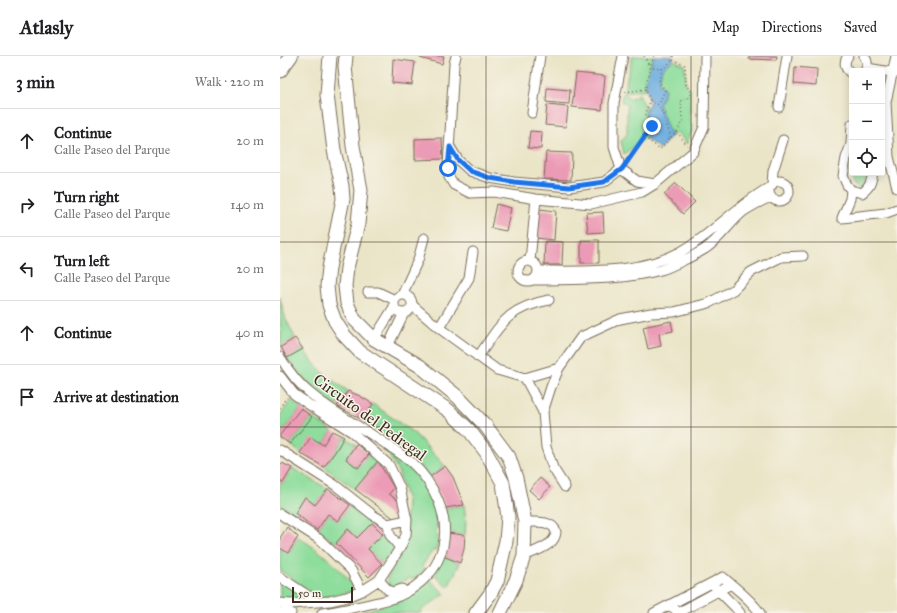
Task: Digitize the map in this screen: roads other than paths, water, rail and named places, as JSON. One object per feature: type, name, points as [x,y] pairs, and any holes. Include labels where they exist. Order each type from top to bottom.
[{"type":"street","points":[[280,71],[291,56]]},
{"type":"street","points":[[330,56],[327,95],[334,150],[342,186],[343,199],[329,268],[327,286],[329,305],[335,321],[344,335],[360,352],[448,410],[469,430],[486,452],[502,483],[508,517],[505,547],[497,580],[490,594],[476,613]]},
{"type":"street","points":[[346,56],[345,66],[353,146],[362,190],[358,224],[347,268],[345,286],[347,303],[354,319],[374,339],[420,366],[458,397],[485,424],[509,457],[516,478],[525,522],[524,556],[516,580],[500,613]]},
{"type":"street","points":[[456,56],[454,64],[448,168],[449,177],[454,185],[470,193],[494,192],[536,199],[591,204],[642,192],[655,184],[693,152],[704,127],[705,56]]},
{"type":"street","points":[[532,113],[540,56]]},
{"type":"street","points":[[779,107],[787,56]]},
{"type":"street","points":[[848,56],[845,63],[846,68],[849,71]]},
{"type":"street","points":[[864,56],[868,62],[866,68]]},
{"type":"street","points":[[896,56],[895,72],[886,102],[886,110],[889,158],[897,188]]},
{"type":"street","points":[[621,57],[614,103],[614,147],[622,169],[637,181],[655,184]]},
{"type":"street","points":[[885,71],[895,72]]},
{"type":"street","points":[[538,271],[595,271],[634,267],[661,261],[691,246],[720,225],[743,204],[771,186],[778,182],[781,182],[787,186],[789,192],[788,196],[783,200],[777,201],[771,197],[769,191],[771,186],[773,171],[783,140]]},
{"type":"street","points":[[334,150],[353,146]]},
{"type":"street","points":[[450,147],[458,160],[470,171],[490,178],[514,182],[569,187],[604,182],[622,169]]},
{"type":"street","points":[[849,151],[846,158],[843,176],[851,190],[862,193],[868,189],[872,182],[873,176]]},
{"type":"street","points":[[851,190],[850,199],[842,218],[886,213],[897,209]]},
{"type":"street","points":[[534,280],[538,274],[536,264],[526,261],[520,265],[518,272],[521,278],[527,281],[631,276],[662,269],[706,248],[727,230],[744,212],[759,201],[771,197]]},
{"type":"street","points":[[530,261],[536,199]]},
{"type":"street","points":[[374,339],[397,301],[418,260],[424,238]]},
{"type":"street","points":[[439,328],[469,278],[473,252]]},
{"type":"street","points":[[543,412],[559,368],[581,337],[620,319],[651,313],[674,312],[709,303],[733,290],[751,272],[781,257],[803,256]]},
{"type":"street","points":[[368,292],[378,292],[397,301],[410,299],[412,305],[439,328],[497,370],[525,378],[559,368]]},
{"type":"street","points":[[478,357],[502,322],[516,310],[532,303],[549,300]]},
{"type":"street","points":[[397,301],[398,312],[404,313]]},
{"type":"street","points":[[387,348],[404,313],[409,310],[412,305]]},
{"type":"street","name":"Circuito del Pedregal","points":[[280,357],[287,368],[309,393],[404,456],[417,468],[426,478],[434,492],[441,508],[445,527],[443,546],[437,564],[425,579],[399,597],[336,612],[322,613]]},
{"type":"street","name":"Circuito del Pedregal","points":[[280,376],[294,394],[352,432],[389,465],[400,488],[407,520],[406,535],[400,548],[378,580],[362,591],[347,598],[330,601],[291,604],[280,603]]},
{"type":"street","points":[[525,378],[543,412],[546,447],[552,468],[565,488]]},
{"type":"street","points":[[280,450],[335,485],[373,515],[388,524],[407,520]]},
{"type":"street","points":[[502,483],[516,478]]},
{"type":"street","points":[[280,514],[319,539],[351,570],[362,591]]},
{"type":"street","points":[[524,556],[551,543],[556,535],[556,531],[552,526],[544,523],[525,522]]},
{"type":"street","points":[[388,524],[390,535],[400,548]]},
{"type":"street","points":[[378,580],[388,590],[394,592],[405,587],[422,575],[436,554],[445,527]]},
{"type":"street","points":[[280,577],[316,601]]},
{"type":"street","points":[[654,613],[723,577],[749,599],[760,613]]},
{"type":"street","points":[[711,583],[740,613]]},
{"type":"street","points":[[668,606],[674,608],[678,613],[731,584]]},
{"type":"street","points":[[280,612],[291,613]]},
{"type":"water","points":[[654,56],[673,56],[673,60],[662,69],[659,82],[665,90],[659,105],[671,137],[660,149],[645,138],[652,126],[645,113],[650,101],[645,82]]}]
